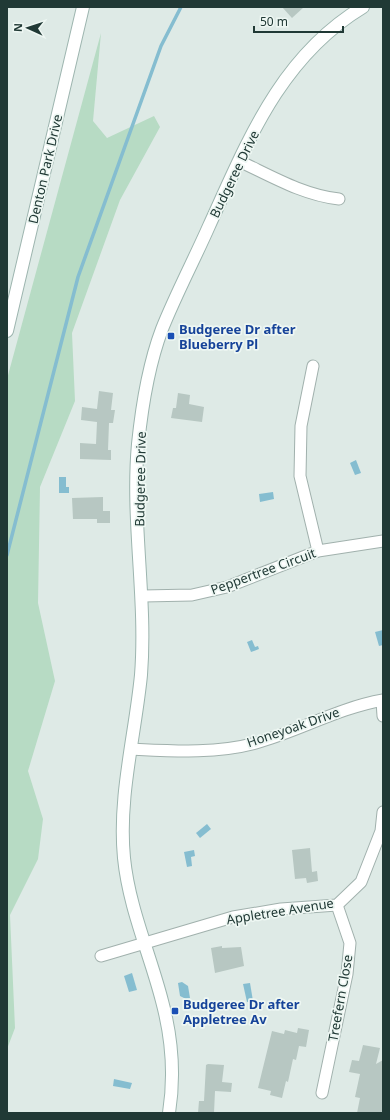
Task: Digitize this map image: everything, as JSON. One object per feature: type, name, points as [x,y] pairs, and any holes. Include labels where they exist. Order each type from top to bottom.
[{"type":"street","name":"Denton Park Drive","points":[[7,331],[82,7]]},
{"type":"street","name":"Budgeree Drive","points":[[169,1113],[172,1092],[172,1063],[169,1033],[162,1002],[128,884],[124,858],[123,825],[125,793],[141,675],[142,596],[138,510],[138,464],[144,397],[162,329],[238,161],[275,92],[300,60],[328,32],[364,7]]},
{"type":"street","points":[[238,161],[307,192],[323,197],[339,199]]},
{"type":"street","points":[[313,366],[301,426],[300,476],[318,551]]},
{"type":"street","name":"Peppertree Circuit","points":[[142,596],[192,595],[227,587],[318,551],[383,540]]},
{"type":"street","points":[[382,700],[383,716]]},
{"type":"street","name":"Honeyoak Drive","points":[[131,749],[196,752],[255,743],[350,708],[382,700]]},
{"type":"street","name":"Appletree Avenue","points":[[144,942],[233,917],[281,909],[337,905],[361,882],[381,831],[383,812]]},
{"type":"street","name":"Treefern Close","points":[[322,1093],[347,974],[350,943],[337,905]]},
{"type":"street","points":[[101,956],[144,942]]},
{"type":"green space","points":[[101,33],[93,121],[107,138],[154,116],[160,127],[120,200],[72,333],[75,401],[40,487],[38,603],[55,681],[28,771],[43,819],[38,859],[10,915],[15,1028],[7,1049],[7,379]]},
{"type":"water","points":[[356,460],[361,473],[355,475],[350,463]]},
{"type":"water","points":[[59,477],[66,477],[66,487],[69,487],[69,493],[59,493]]},
{"type":"water","points":[[273,492],[274,499],[260,502],[259,494]]},
{"type":"water","points":[[383,630],[383,645],[379,646],[375,632]]},
{"type":"water","points":[[252,640],[255,647],[258,646],[259,649],[251,652],[247,642]]},
{"type":"water","points":[[207,824],[211,829],[200,838],[196,833]]},
{"type":"water","points":[[194,850],[195,856],[191,857],[192,866],[187,867],[184,852]]},
{"type":"water","points":[[132,973],[137,990],[129,992],[124,976]]},
{"type":"water","points":[[182,982],[188,986],[190,998],[186,999],[180,996],[178,983]]},
{"type":"water","points":[[250,983],[253,1001],[247,1002],[243,984]]},
{"type":"water","points":[[114,1079],[132,1083],[130,1089],[113,1086]]},
{"type":"building","points":[[282,7],[304,7],[292,18]]},
{"type":"building","points":[[99,391],[113,393],[111,410],[115,410],[113,423],[109,423],[108,450],[111,450],[111,460],[80,459],[80,443],[96,444],[97,422],[81,420],[82,407],[97,409]]},
{"type":"building","points":[[178,393],[190,395],[189,404],[204,407],[202,422],[171,418],[173,408],[176,408]]},
{"type":"building","points":[[103,497],[103,511],[110,511],[110,523],[97,523],[97,519],[73,519],[72,498]]},
{"type":"building","points":[[310,848],[312,872],[317,871],[318,881],[307,883],[306,878],[295,879],[292,850]]},
{"type":"building","points":[[222,946],[222,948],[241,947],[244,966],[215,973],[211,948]]},
{"type":"building","points":[[298,1028],[309,1030],[306,1047],[299,1046],[296,1060],[293,1059],[288,1082],[286,1081],[282,1098],[270,1095],[271,1091],[258,1088],[272,1031],[284,1034],[285,1030],[297,1033]]},
{"type":"building","points":[[363,1045],[380,1048],[376,1064],[383,1060],[383,1113],[357,1113],[360,1098],[355,1097],[360,1074],[349,1072],[352,1060],[359,1061]]},
{"type":"building","points":[[206,1065],[224,1065],[222,1082],[232,1083],[231,1092],[215,1091],[214,1113],[198,1113],[199,1101],[204,1101]]},
{"type":"waterway","points":[[7,555],[78,277],[161,46],[181,7]]},
{"type":"place","name":"Budgeree Dr after Blueberry Pl","points":[[171,336]]},
{"type":"place","name":"Budgeree Dr after Appletree Av","points":[[175,1011]]}]
